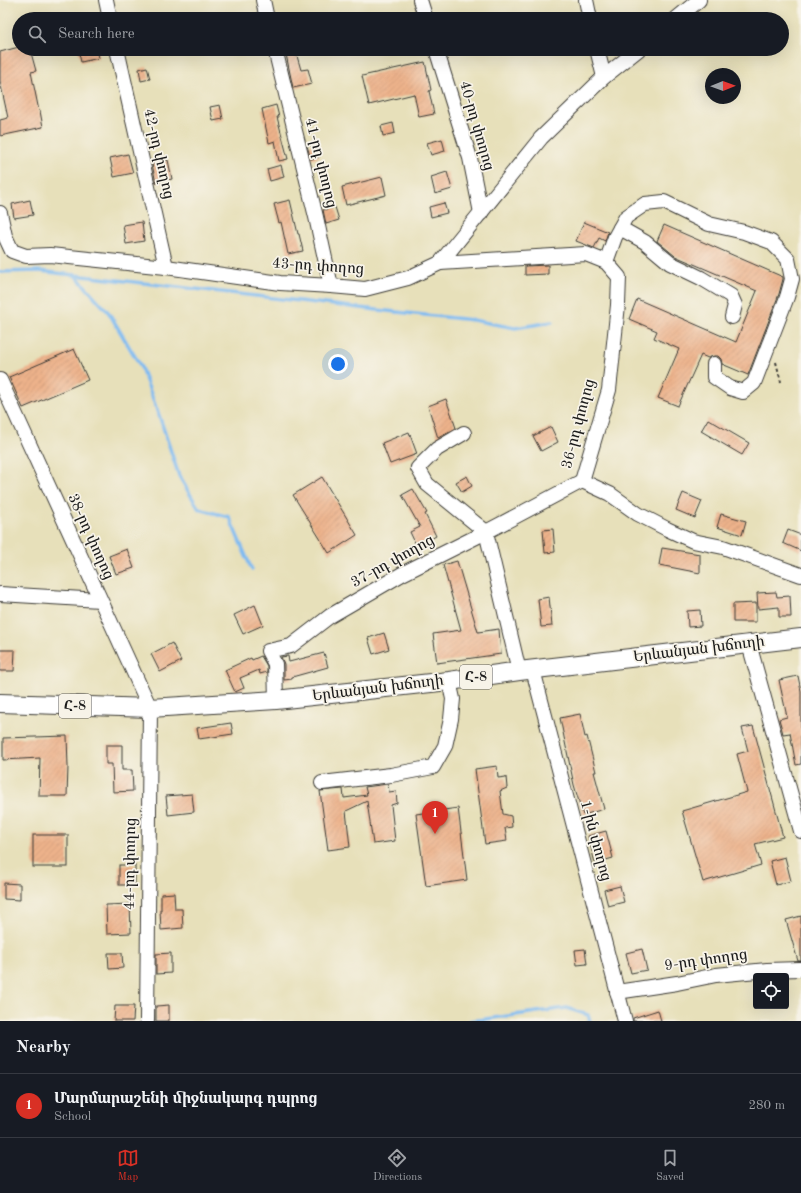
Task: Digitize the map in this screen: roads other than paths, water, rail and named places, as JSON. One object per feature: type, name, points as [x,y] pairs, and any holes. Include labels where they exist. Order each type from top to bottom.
[{"type":"main road","name":"Երևանյան խճուղի","points":[[0,704],[150,708],[276,700],[801,638]]},
{"type":"street","points":[[106,0],[109,12]]},
{"type":"street","points":[[263,0],[266,12]]},
{"type":"street","points":[[420,0],[424,12]]},
{"type":"street","points":[[586,0],[589,12]]},
{"type":"street","points":[[684,12],[699,0]]},
{"type":"street","name":"42-րդ փողոց","points":[[119,56],[166,267]]},
{"type":"street","name":"41-րդ փողոց","points":[[277,56],[331,286]]},
{"type":"street","name":"40-րդ փողոց","points":[[438,56],[470,158],[480,213]]},
{"type":"street","points":[[599,56],[604,77]]},
{"type":"street","name":"43-րդ փողոց","points":[[0,213],[5,236],[12,252],[26,256],[50,255],[166,267],[280,283],[364,289],[408,278],[440,263],[542,138],[604,77],[630,56]]},
{"type":"street","points":[[606,262],[615,237],[626,217],[645,204],[664,202],[709,224],[744,232],[771,242],[788,258],[792,279],[787,297],[754,383],[743,392],[730,388],[714,377],[714,364]]},
{"type":"street","points":[[620,228],[645,242],[670,264],[701,278],[731,296],[735,305],[732,317]]},
{"type":"street","name":"36-րդ փողոց","points":[[440,263],[586,254],[606,262],[619,277],[618,305],[609,390],[582,481],[610,494],[638,514],[693,541],[724,547],[801,575]]},
{"type":"street","name":"38-րդ փողոց","points":[[0,380],[150,708]]},
{"type":"street","points":[[464,433],[438,449],[418,468],[427,484],[486,532]]},
{"type":"street","name":"37-րդ փողոց","points":[[276,700],[275,664],[268,651],[291,646],[330,616],[402,574],[486,532],[582,481]]},
{"type":"street","name":"1-ին փողոց","points":[[486,532],[626,1021]]},
{"type":"street","points":[[0,594],[100,600]]},
{"type":"street","points":[[749,644],[801,831]]},
{"type":"street","points":[[322,783],[391,775],[433,767],[445,746],[450,720],[453,699],[449,680]]},
{"type":"street","name":"44-րդ փողոց","points":[[147,1021],[150,708]]},
{"type":"street","name":"9-րդ փողոց","points":[[617,992],[677,983],[716,975],[768,970],[801,969]]},
{"type":"waterway","points":[[0,272],[39,271],[473,320],[515,328],[552,322]]},
{"type":"waterway","points":[[75,275],[109,313],[140,365],[160,418],[179,476],[199,509],[229,517],[252,570]]},
{"type":"waterway","points":[[470,1021],[567,1008],[588,1015],[590,1021]]},
{"type":"place","name":"Մարմարաշենի միջնակարգ դպրոց","points":[[435,834]]}]
